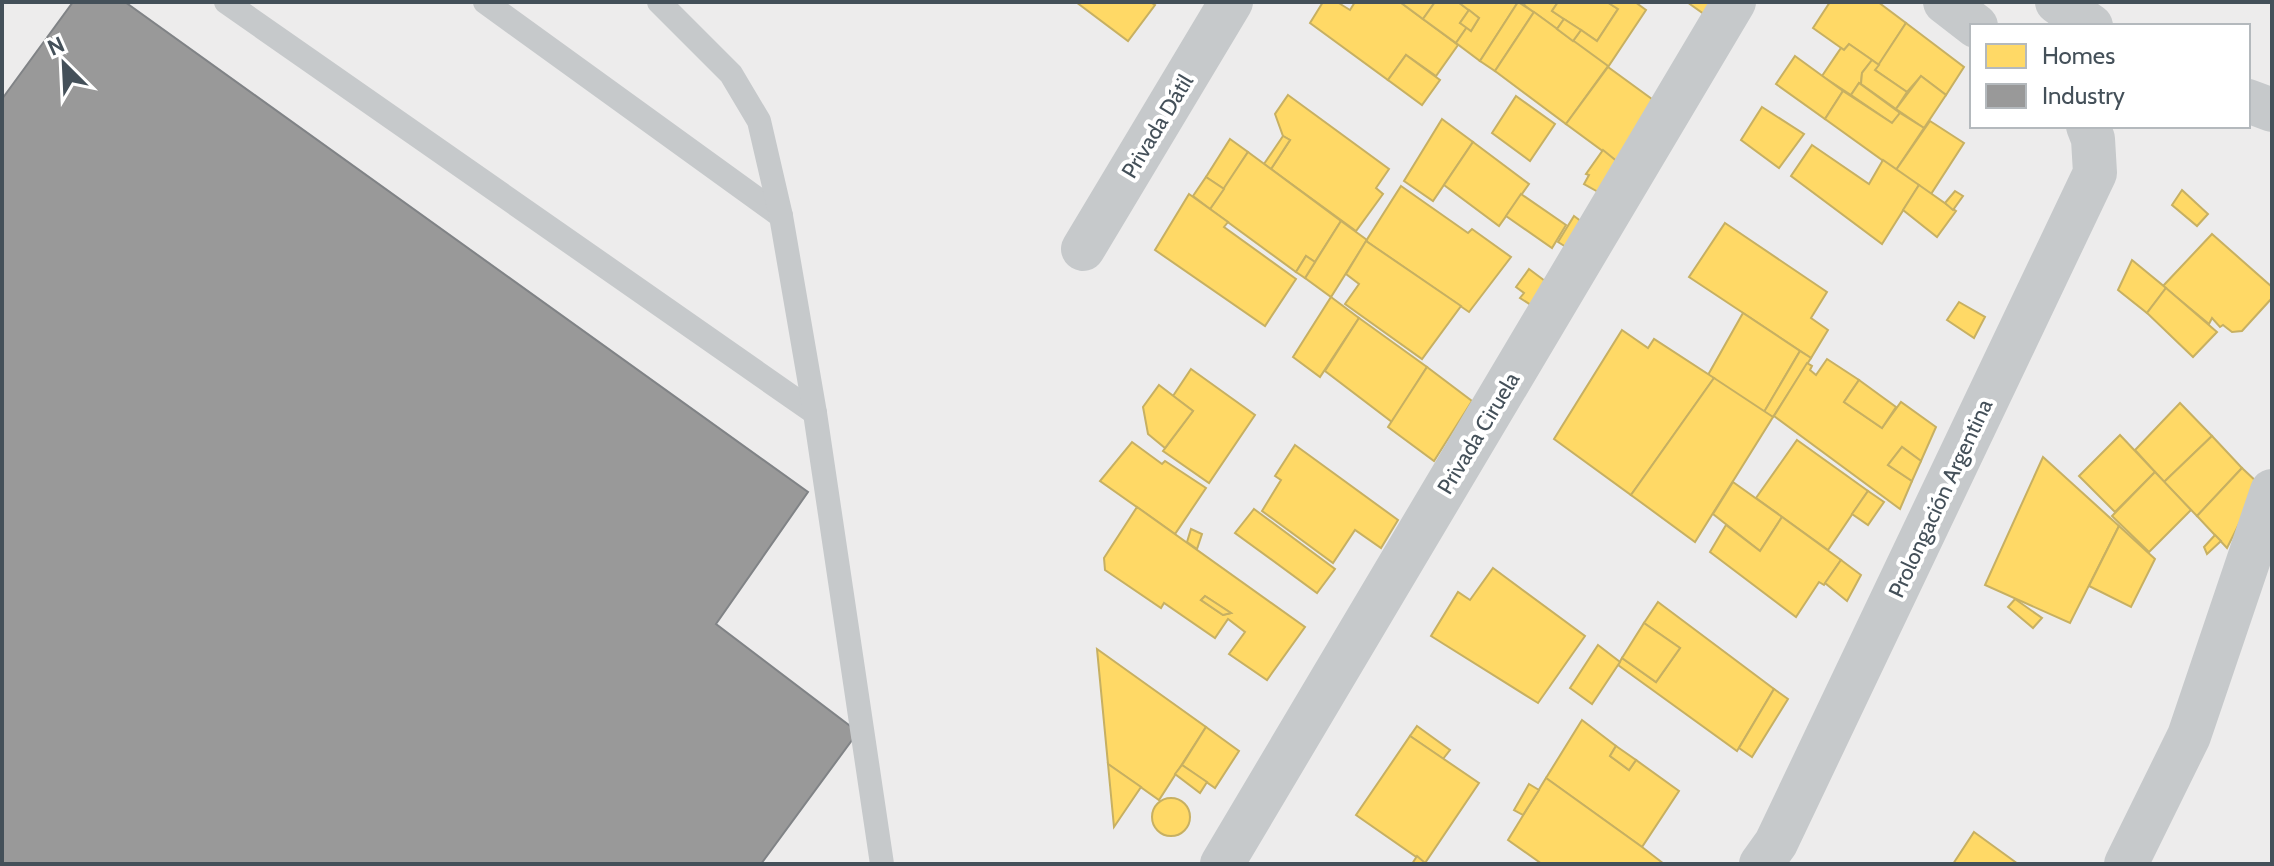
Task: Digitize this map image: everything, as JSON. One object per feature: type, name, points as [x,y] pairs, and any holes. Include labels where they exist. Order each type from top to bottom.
[{"type":"street","name":"Privada Dátil","points":[[1083,249],[1231,2]]},
{"type":"street","name":"Privada Ciruela","points":[[1222,864],[1734,2]]},
{"type":"street","points":[[1945,2],[1973,24]]},
{"type":"street","points":[[2057,2],[2088,24]]},
{"type":"street","points":[[2250,102],[2272,110]]},
{"type":"street","name":"Prolongación Argentina","points":[[1781,857],[2095,173],[2095,130]]},
{"type":"street","points":[[2126,864],[2189,736],[2272,491]]},
{"type":"lane","points":[[226,2],[815,413]]},
{"type":"lane","points":[[485,2],[781,216]]},
{"type":"lane","points":[[659,2],[731,74],[759,121],[781,216],[815,413],[882,864]]},
{"type":"building: Homes","points":[[1076,2],[1150,2],[1155,5],[1128,41]]},
{"type":"building: Homes","points":[[1323,2],[1337,2],[1350,10],[1355,2],[1400,2],[1458,45],[1436,76],[1406,55],[1388,80],[1310,23]]},
{"type":"building: Homes","points":[[1400,2],[1435,2],[1423,19]]},
{"type":"building: Homes","points":[[1435,2],[1458,2],[1469,10],[1460,23],[1467,27],[1456,43],[1423,19]]},
{"type":"building: Homes","points":[[1458,2],[1518,2],[1480,61],[1456,43],[1467,27],[1471,31],[1479,18]]},
{"type":"building: Homes","points":[[1518,2],[1534,12],[1495,71],[1480,61]]},
{"type":"building: Homes","points":[[1526,2],[1558,2],[1552,11],[1564,19],[1557,29],[1524,5]]},
{"type":"building: Homes","points":[[1558,2],[1607,2],[1618,9],[1597,41],[1552,11]]},
{"type":"building: Homes","points":[[1607,2],[1635,2],[1646,10],[1608,67],[1573,41],[1581,30],[1597,41],[1618,9]]},
{"type":"building: Homes","points":[[1687,2],[1722,2],[1711,19]]},
{"type":"building: Homes","points":[[1830,2],[1878,2],[1906,23],[1879,65],[1849,44],[1844,50],[1813,28]]},
{"type":"building: Homes","points":[[1469,10],[1479,18],[1471,31],[1460,23]]},
{"type":"building: Homes","points":[[1534,12],[1608,66],[1566,124],[1495,71]]},
{"type":"building: Homes","points":[[1564,19],[1581,30],[1573,41],[1557,29]]},
{"type":"building: Homes","points":[[1906,23],[1964,67],[1946,95],[1921,76],[1907,92],[1875,70]]},
{"type":"building: Homes","points":[[1849,44],[1872,60],[1862,73],[1861,84],[1851,95],[1822,76],[1841,48],[1844,50]]},
{"type":"building: Homes","points":[[1406,55],[1440,80],[1422,105],[1388,80]]},
{"type":"building: Homes","points":[[1795,56],[1843,91],[1825,119],[1776,84]]},
{"type":"building: Homes","points":[[1872,60],[1879,65],[1875,70],[1907,92],[1896,109],[1861,84],[1862,73]]},
{"type":"building: Homes","points":[[1608,67],[1656,102],[1619,163],[1566,124]]},
{"type":"building: Homes","points":[[1921,76],[1946,95],[1924,128],[1896,109]]},
{"type":"building: Homes","points":[[1859,83],[1900,113],[1892,123],[1851,95]]},
{"type":"building: Homes","points":[[1843,91],[1892,123],[1900,113],[1924,128],[1896,170],[1825,119]]},
{"type":"building: Homes","points":[[1288,95],[1389,169],[1376,188],[1383,194],[1356,231],[1271,169],[1290,140],[1283,136],[1275,114]]},
{"type":"building: Homes","points":[[1516,96],[1555,124],[1530,161],[1492,133]]},
{"type":"building: Homes","points":[[1762,107],[1804,134],[1779,168],[1741,140]]},
{"type":"building: Homes","points":[[1442,119],[1473,142],[1433,201],[1404,181]]},
{"type":"building: Homes","points":[[1930,121],[1964,143],[1931,194],[1896,170]]},
{"type":"building: Homes","points":[[1283,136],[1290,140],[1271,169],[1264,164]]},
{"type":"building: Homes","points":[[1230,139],[1248,152],[1224,189],[1206,177]]},
{"type":"building: Homes","points":[[1473,142],[1529,184],[1499,226],[1444,185]]},
{"type":"building: Homes","points":[[1812,145],[1869,184],[1883,160],[1919,185],[1882,244],[1791,176]]},
{"type":"building: Homes","points":[[1603,150],[1619,163],[1600,193],[1584,184],[1589,175],[1586,174]]},
{"type":"building: Homes","points":[[1248,152],[1341,221],[1315,262],[1306,256],[1296,272],[1210,209]]},
{"type":"building: Homes","points":[[1206,177],[1224,189],[1210,209],[1193,196]]},
{"type":"building: Homes","points":[[1919,185],[1956,211],[1937,237],[1903,210]]},
{"type":"building: Homes","points":[[1401,186],[1468,233],[1472,229],[1511,257],[1469,312],[1366,241]]},
{"type":"building: Homes","points":[[2182,190],[2208,214],[2197,226],[2172,205]]},
{"type":"building: Homes","points":[[1955,191],[1963,196],[1953,210],[1945,203]]},
{"type":"building: Homes","points":[[1189,194],[1228,222],[1224,227],[1296,279],[1265,326],[1155,250]]},
{"type":"building: Homes","points":[[1521,194],[1566,225],[1552,248],[1506,216]]},
{"type":"building: Homes","points":[[1574,216],[1582,222],[1566,247],[1558,242]]},
{"type":"building: Homes","points":[[1341,221],[1367,240],[1331,297],[1305,278]]},
{"type":"building: Homes","points":[[1725,223],[1827,292],[1811,318],[1828,330],[1811,358],[1689,277]]},
{"type":"building: Homes","points":[[2212,234],[2272,287],[2272,298],[2242,331],[2232,332],[2223,325],[2220,327],[2212,318],[2209,324],[2163,286]]},
{"type":"building: Homes","points":[[1366,241],[1461,306],[1422,359],[1345,304],[1359,284],[1346,274]]},
{"type":"building: Homes","points":[[1306,256],[1315,262],[1305,278],[1296,272]]},
{"type":"building: Homes","points":[[2132,260],[2166,288],[2147,313],[2118,290]]},
{"type":"building: Homes","points":[[1529,269],[1545,281],[1531,305],[1520,298],[1524,293],[1516,287]]},
{"type":"building: Homes","points":[[2166,288],[2217,332],[2193,357],[2147,313]]},
{"type":"building: Homes","points":[[1331,297],[1359,318],[1320,377],[1293,357]]},
{"type":"building: Homes","points":[[1959,302],[1985,317],[1974,338],[1947,320]]},
{"type":"building: Homes","points":[[1743,313],[1800,351],[1764,412],[1708,375]]},
{"type":"building: Homes","points":[[1359,318],[1427,367],[1392,422],[1325,371]]},
{"type":"building: Homes","points":[[1622,330],[1648,348],[1654,339],[1714,378],[1631,495],[1554,439]]},
{"type":"building: Homes","points":[[1800,351],[1811,358],[1773,417],[1764,412]]},
{"type":"building: Homes","points":[[1827,359],[1859,380],[1844,402],[1882,428],[1901,402],[1936,427],[1921,461],[1902,447],[1888,465],[1912,481],[1900,509],[1774,416],[1807,363],[1816,375]]},
{"type":"building: Homes","points":[[1427,367],[1472,401],[1434,461],[1388,427]]},
{"type":"building: Homes","points":[[1191,369],[1255,415],[1209,483],[1163,451],[1193,411],[1173,396]]},
{"type":"building: Homes","points":[[1714,378],[1773,417],[1695,542],[1631,495]]},
{"type":"building: Homes","points":[[1859,380],[1896,407],[1882,428],[1844,402]]},
{"type":"building: Homes","points":[[1159,385],[1193,411],[1165,448],[1148,434],[1143,407]]},
{"type":"building: Homes","points":[[2180,403],[2212,436],[2164,482],[2135,450]]},
{"type":"building: Homes","points":[[2120,435],[2155,472],[2115,512],[2079,476]]},
{"type":"building: Homes","points":[[2212,436],[2242,468],[2197,516],[2164,482]]},
{"type":"building: Homes","points":[[1797,440],[1868,491],[1828,550],[1756,498]]},
{"type":"building: Homes","points":[[1132,442],[1162,464],[1165,461],[1206,488],[1175,534],[1100,481]]},
{"type":"building: Homes","points":[[1295,445],[1398,520],[1381,548],[1355,530],[1333,563],[1262,511],[1281,480],[1275,476]]},
{"type":"building: Homes","points":[[1902,447],[1921,461],[1912,481],[1888,465]]},
{"type":"building: Homes","points":[[2043,457],[2119,526],[2070,623],[1985,585]]},
{"type":"building: Homes","points":[[2242,468],[2259,484],[2227,548],[2197,516]]},
{"type":"building: Homes","points":[[2155,472],[2191,510],[2149,552],[2112,516]]},
{"type":"building: Homes","points":[[1733,482],[1782,517],[1760,551],[1713,514]]},
{"type":"building: Homes","points":[[1868,491],[1884,502],[1868,525],[1852,514]]},
{"type":"building: Homes","points":[[1137,507],[1305,627],[1267,680],[1229,654],[1245,632],[1228,619],[1215,638],[1164,603],[1161,608],[1105,570],[1104,558]],"holes":[[[1205,596],[1231,613],[1223,615],[1201,600]]]},
{"type":"building: Homes","points":[[1254,509],[1335,569],[1317,593],[1235,533]]},
{"type":"building: Homes","points":[[1782,517],[1841,560],[1824,585],[1819,582],[1796,617],[1710,552],[1726,525],[1760,551]]},
{"type":"building: Homes","points":[[2119,526],[2155,559],[2131,607],[2089,586]]},
{"type":"building: Homes","points":[[1191,529],[1202,534],[1197,549],[1187,542]]},
{"type":"building: Homes","points":[[2215,535],[2221,541],[2207,554],[2204,547]]},
{"type":"building: Homes","points":[[1841,560],[1861,575],[1847,601],[1825,583]]},
{"type":"building: Homes","points":[[1493,568],[1585,636],[1538,703],[1431,636],[1458,592],[1470,600]]},
{"type":"building: Homes","points":[[1205,596],[1231,613],[1223,615],[1201,600]]},
{"type":"building: Homes","points":[[2015,599],[2042,618],[2033,628],[2008,607]]},
{"type":"building: Homes","points":[[1658,602],[1774,689],[1737,751],[1618,665],[1622,658],[1656,682],[1680,648],[1644,623]]},
{"type":"building: Homes","points":[[1644,623],[1680,648],[1656,682],[1622,658]]},
{"type":"building: Homes","points":[[1598,645],[1620,662],[1592,704],[1570,688]]},
{"type":"building: Homes","points":[[1097,649],[1206,727],[1159,800],[1108,764]]},
{"type":"building: Homes","points":[[1774,689],[1788,699],[1752,757],[1739,748]]},
{"type":"building: Homes","points":[[1582,720],[1616,746],[1610,756],[1629,770],[1636,760],[1679,791],[1642,847],[1546,778]]},
{"type":"building: Homes","points":[[1417,726],[1450,750],[1443,759],[1410,736]]},
{"type":"building: Homes","points":[[1206,727],[1239,751],[1215,788],[1182,765]]},
{"type":"building: Homes","points":[[1410,736],[1479,783],[1425,863],[1356,815]]},
{"type":"building: Homes","points":[[1616,746],[1636,760],[1629,770],[1610,756]]},
{"type":"building: Homes","points":[[1108,764],[1141,787],[1114,827]]},
{"type":"building: Homes","points":[[1182,765],[1207,782],[1200,793],[1175,774]]},
{"type":"building: Homes","points":[[1546,778],[1664,864],[1542,864],[1508,840]]},
{"type":"building: Homes","points":[[1529,784],[1539,790],[1523,815],[1514,810]]},
{"type":"building: Homes","points":[[1171,798],[1185,803],[1190,817],[1185,831],[1171,836],[1157,831],[1152,817],[1157,803]]},
{"type":"building: Homes","points":[[1974,832],[2018,864],[1953,864]]},
{"type":"building: Homes","points":[[1417,856],[1425,863],[1427,864],[1412,864]]},
{"type":"building: Industry","points":[[73,2],[125,2],[808,492],[716,624],[858,732],[761,864],[2,864],[2,99]]}]
